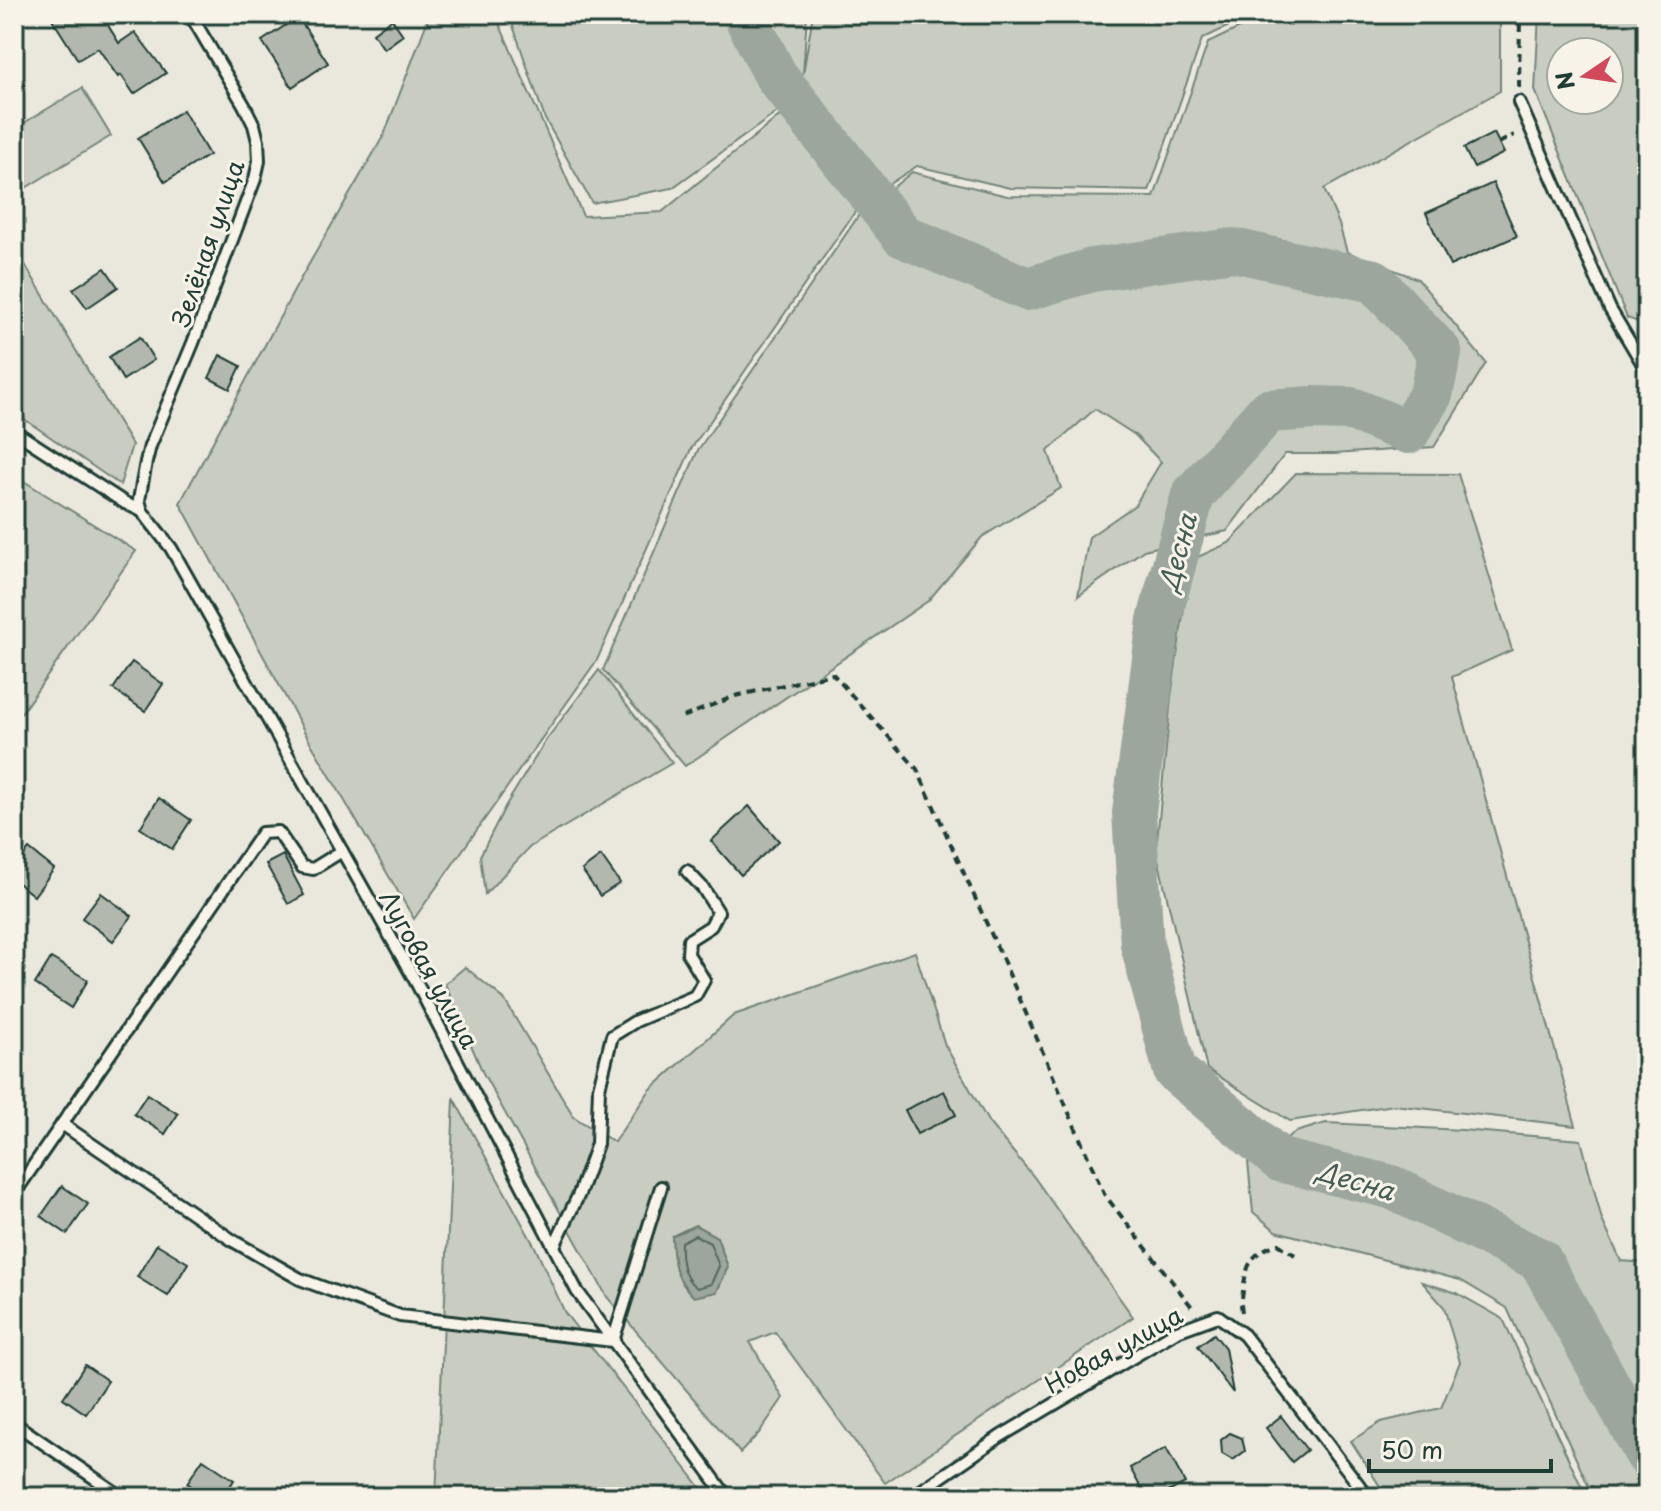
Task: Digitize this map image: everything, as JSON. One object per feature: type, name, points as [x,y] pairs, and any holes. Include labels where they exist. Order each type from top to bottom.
[{"type":"lane","name":"Зелёная улица","points":[[142,511],[139,500],[150,446],[193,343],[259,161],[258,141],[244,105],[190,14]]},
{"type":"lane","points":[[1519,102],[1610,309],[1647,371]]},
{"type":"lane","points":[[14,431],[142,511]]},
{"type":"lane","name":"Луговая улица","points":[[142,511],[171,548],[416,982],[577,1291],[727,1497]]},
{"type":"lane","points":[[14,1194],[262,833],[278,832],[302,867],[313,869],[342,851]]},
{"type":"lane","points":[[554,1246],[579,1194],[597,1144],[599,1088],[612,1036],[636,1021],[695,996],[704,980],[688,954],[689,940],[711,926],[718,912],[703,888],[687,871]]},
{"type":"lane","points":[[62,1124],[235,1242],[300,1279],[400,1316],[613,1341],[661,1187]]},
{"type":"lane","name":"Новая улица","points":[[912,1497],[1001,1436],[1177,1331],[1218,1316],[1246,1338],[1368,1497]]},
{"type":"lane","points":[[14,1423],[122,1497]]},
{"type":"path","points":[[1519,102],[1520,14]]},
{"type":"path","points":[[683,717],[735,696],[833,674],[917,769],[1104,1194],[1203,1321]]},
{"type":"path","points":[[1246,1338],[1241,1305],[1247,1267],[1262,1249],[1278,1244],[1295,1255]]},
{"type":"shaded area","points":[[430,14],[495,14],[583,216],[662,212],[788,109],[859,206],[691,449],[597,660],[414,919],[309,740],[180,503],[302,276],[384,135]]},
{"type":"shaded area","points":[[509,14],[807,14],[803,74],[813,14],[1254,14],[1202,39],[1149,191],[1010,188],[917,166],[883,188],[801,89],[783,108],[672,188],[592,203],[545,119]]},
{"type":"shaded area","points":[[1269,14],[1498,14],[1500,19],[1500,91],[1324,189],[1347,252],[1418,279],[1486,363],[1434,447],[1285,454],[1227,531],[1144,550],[1078,596],[1089,537],[1135,505],[1161,462],[1135,435],[1095,409],[1048,451],[1061,488],[982,537],[928,601],[685,766],[603,670],[698,450],[859,215],[912,172],[1007,196],[1154,197],[1208,43]]},
{"type":"shaded area","points":[[1539,14],[1647,14],[1647,325],[1627,318],[1545,116],[1625,116],[1625,36],[1545,36],[1545,115],[1535,90]]},
{"type":"shaded area","points":[[82,88],[111,136],[14,195],[14,129]]},
{"type":"shaded area","points":[[14,246],[132,445],[120,485],[14,412]]},
{"type":"shaded area","points":[[1296,473],[1458,474],[1512,650],[1452,677],[1576,1126],[1394,1105],[1290,1121],[1207,1069],[1156,850],[1171,697],[1191,560],[1229,543]]},
{"type":"shaded area","points":[[14,475],[136,551],[14,723]]},
{"type":"shaded area","points":[[599,670],[672,763],[530,847],[485,894],[480,856],[506,805],[546,740]]},
{"type":"shaded area","points":[[915,952],[945,1045],[989,1123],[1034,1177],[1133,1317],[885,1483],[775,1332],[750,1342],[783,1398],[759,1433],[740,1453],[607,1297],[483,1073],[445,984],[465,967],[504,999],[574,1117],[614,1142],[650,1090],[734,1015]]},
{"type":"shaded area","points":[[454,1099],[535,1247],[565,1313],[708,1497],[436,1497]]},
{"type":"shaded area","points":[[1326,1123],[1581,1140],[1602,1220],[1621,1261],[1647,1263],[1647,1483],[1634,1497],[1623,1497],[1588,1485],[1507,1308],[1460,1280],[1276,1231],[1253,1212],[1248,1162],[1296,1132]]},
{"type":"shaded area","points":[[1422,1282],[1457,1293],[1503,1319],[1584,1492],[1595,1497],[1389,1497],[1383,1491],[1351,1441],[1381,1422],[1441,1408],[1460,1362],[1444,1307]]},
{"type":"water","points":[[695,1225],[717,1237],[728,1267],[717,1292],[694,1297],[682,1283],[676,1269],[672,1236]]},
{"type":"building","points":[[49,14],[101,14],[119,43],[135,32],[166,73],[134,94],[98,48],[78,60]]},
{"type":"building","points":[[298,17],[328,63],[292,87],[262,41]]},
{"type":"building","points":[[392,19],[403,35],[384,49],[373,33]]},
{"type":"building","points":[[183,110],[209,155],[165,182],[138,138]]},
{"type":"building","points":[[1494,133],[1504,153],[1474,168],[1464,148]]},
{"type":"building","points":[[1493,183],[1517,236],[1450,266],[1426,213]]},
{"type":"building","points":[[105,268],[118,287],[87,308],[73,289]]},
{"type":"building","points":[[140,337],[154,360],[123,380],[109,357]]},
{"type":"building","points":[[220,355],[241,366],[230,389],[209,378]]},
{"type":"building","points":[[132,662],[163,684],[145,711],[113,689]]},
{"type":"building","points":[[159,798],[191,820],[172,849],[140,828]]},
{"type":"building","points":[[749,806],[779,841],[741,875],[711,841]]},
{"type":"building","points":[[29,849],[54,869],[34,896],[14,880],[14,868]]},
{"type":"building","points":[[283,855],[304,895],[288,904],[266,864]]},
{"type":"building","points":[[601,856],[620,883],[600,896],[582,870]]},
{"type":"building","points":[[101,893],[132,916],[113,941],[82,918]]},
{"type":"building","points":[[51,958],[88,980],[71,1008],[35,984]]},
{"type":"building","points":[[944,1091],[956,1115],[917,1134],[905,1110]]},
{"type":"building","points":[[147,1094],[178,1114],[165,1134],[134,1114]]},
{"type":"building","points":[[62,1186],[88,1204],[67,1234],[41,1216]]},
{"type":"building","points":[[157,1244],[188,1263],[168,1296],[137,1277]]},
{"type":"building","points":[[1214,1334],[1225,1348],[1233,1393],[1198,1346]]},
{"type":"building","points":[[85,1365],[108,1381],[86,1414],[63,1398]]},
{"type":"building","points":[[1281,1416],[1307,1450],[1292,1462],[1266,1428]]},
{"type":"building","points":[[1230,1433],[1242,1438],[1245,1451],[1233,1460],[1222,1454],[1221,1440]]},
{"type":"building","points":[[1166,1448],[1185,1483],[1159,1497],[1146,1497],[1130,1468]]},
{"type":"building","points":[[203,1459],[234,1480],[223,1497],[207,1497],[187,1483]]},
{"type":"waterway","name":"Десна","points":[[744,14],[776,76],[903,236],[1027,289],[1092,270],[1233,250],[1374,281],[1440,352],[1431,394],[1408,432],[1352,409],[1268,411],[1193,495],[1159,620],[1134,813],[1142,944],[1175,1071],[1280,1160],[1391,1187],[1540,1260],[1647,1455]]}]
